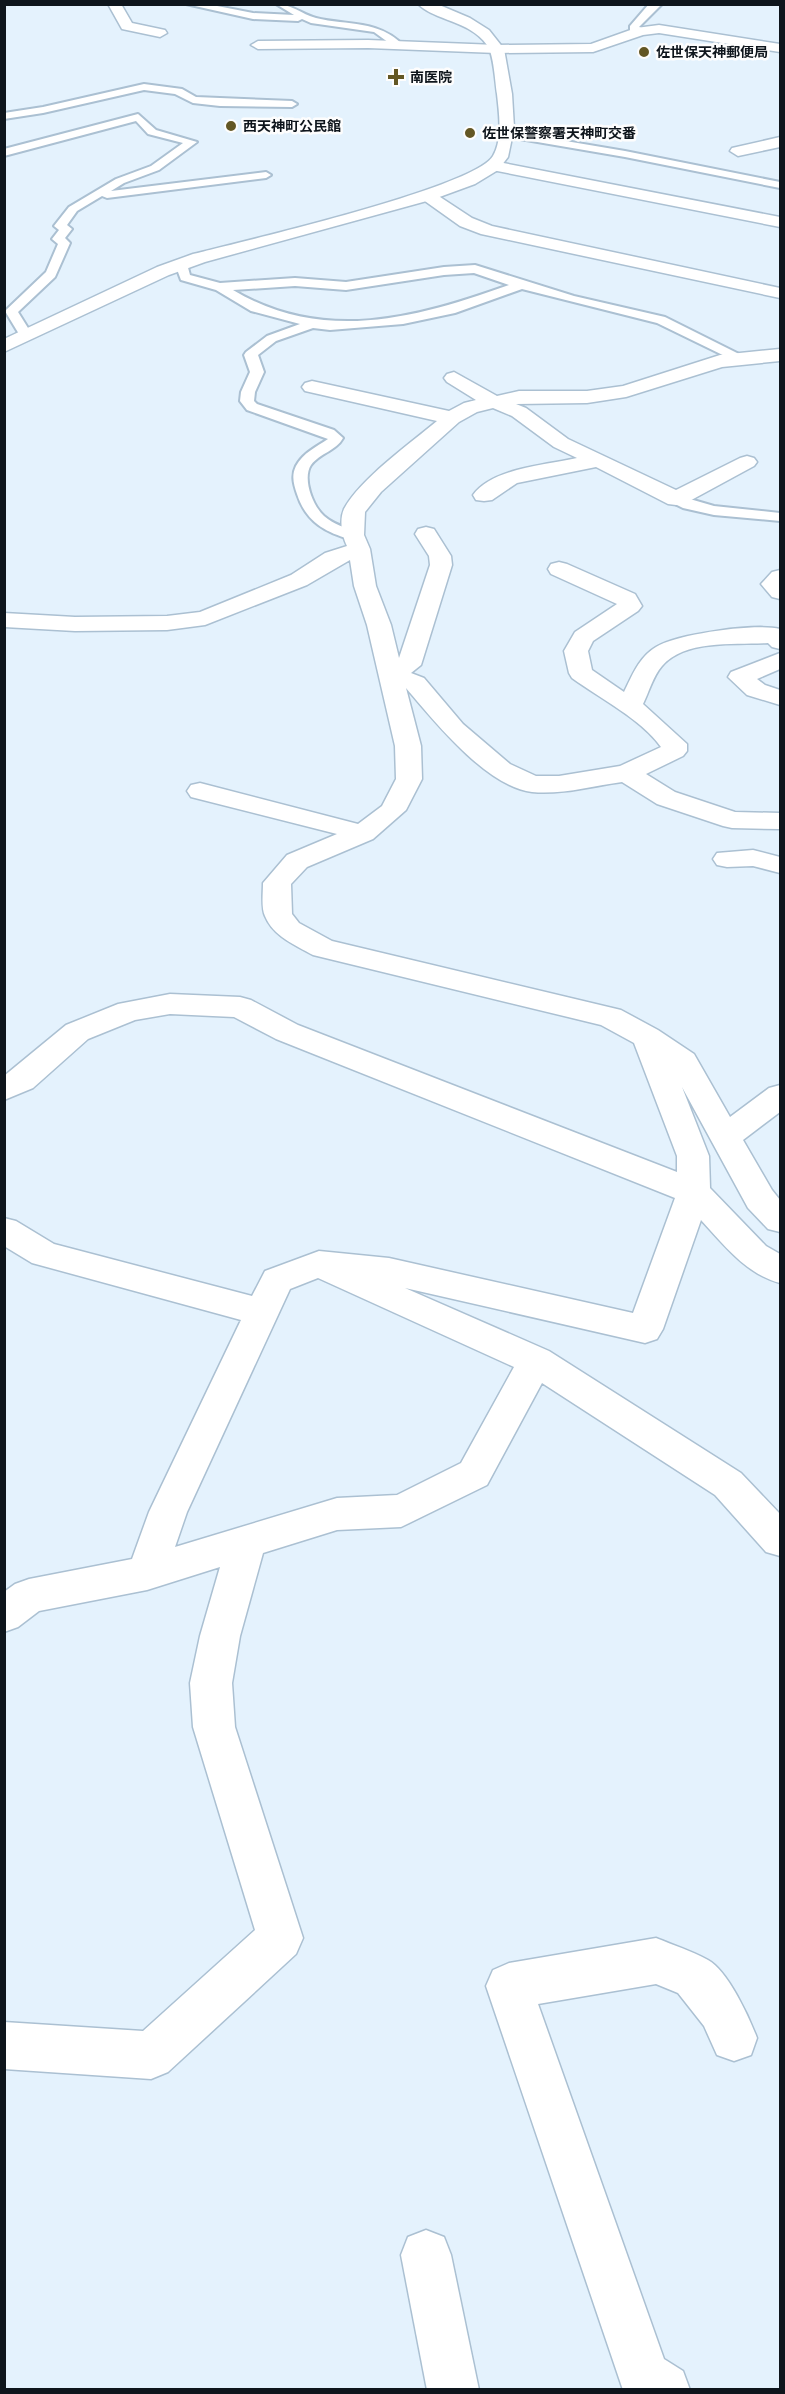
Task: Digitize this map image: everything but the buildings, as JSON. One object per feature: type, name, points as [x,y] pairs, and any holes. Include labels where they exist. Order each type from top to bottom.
[{"type":"street","points":[[114,4],[127,26],[160,33]]},
{"type":"street","points":[[4,346],[181,264],[428,196],[456,186],[493,166],[502,154],[506,134],[497,49],[491,38],[470,25],[424,4]]},
{"type":"street","points":[[258,45],[497,49],[592,48],[641,31],[659,29],[780,48]]},
{"type":"street","points":[[738,152],[780,142]]},
{"type":"street","points":[[493,166],[780,222]]},
{"type":"street","points":[[428,196],[466,222],[487,230],[780,293]]},
{"type":"street","points":[[780,355],[740,358],[702,366],[626,392],[587,397],[519,397],[471,407],[452,418],[374,487],[354,511],[356,542],[365,586],[379,625],[408,746],[410,779],[393,810],[363,833],[297,861],[277,883],[278,915],[289,929],[323,948],[610,1017],[647,1037],[683,1061],[727,1136],[760,1199],[780,1220]]},
{"type":"street","points":[[454,378],[492,401],[519,412],[551,437],[676,499],[747,462]]},
{"type":"street","points":[[312,387],[452,418]]},
{"type":"street","points":[[484,495],[503,481],[512,478],[599,460]]},
{"type":"street","points":[[390,674],[409,665],[441,565],[440,556],[426,534]]},
{"type":"street","points":[[4,620],[75,624],[167,623],[205,618],[299,580],[356,542]]},
{"type":"street","points":[[390,674],[415,683],[454,729],[501,769],[531,784],[560,784],[627,773],[674,751],[674,744],[630,705],[616,699],[581,673],[576,651],[583,636],[630,606],[627,599],[559,569]]},
{"type":"street","points":[[630,705],[653,660],[667,649],[688,642],[775,635],[780,642]]},
{"type":"street","points":[[780,660],[740,677],[756,690],[780,698]]},
{"type":"street","points":[[627,773],[666,798],[732,819],[780,821]]},
{"type":"street","points":[[200,791],[363,833]]},
{"type":"street","points":[[727,859],[753,858],[780,865]]},
{"type":"street","points":[[4,1089],[22,1080],[77,1032],[129,1011],[170,1004],[240,1007],[287,1032],[694,1192],[754,1255],[780,1270]]},
{"type":"street","points":[[147,1573],[168,1512],[277,1280],[319,1264],[389,1271],[645,1329],[694,1192],[693,1156],[647,1037]]},
{"type":"street","points":[[727,1136],[780,1096]]},
{"type":"street","points":[[4,1230],[44,1254],[262,1312]]},
{"type":"street","points":[[319,1264],[536,1361],[728,1484],[780,1540]]},
{"type":"street","points":[[4,1616],[29,1596],[147,1573],[337,1514],[401,1511],[474,1474],[536,1361]]},
{"type":"street","points":[[4,2045],[152,2055],[280,1938],[213,1727],[211,1683],[220,1636],[247,1542]]},
{"type":"street","points":[[664,2390],[644,2377],[509,1986],[656,1962],[694,1977],[720,2010],[734,2038]]},
{"type":"street","points":[[426,2255],[453,2390]]},
{"type":"lane","points":[[190,4],[253,16],[311,20],[377,30],[399,46]]},
{"type":"lane","points":[[280,4],[311,20]]},
{"type":"lane","points":[[641,31],[633,28],[653,6],[658,4]]},
{"type":"lane","points":[[4,116],[43,111],[144,87],[178,91],[193,100],[219,104],[292,104]]},
{"type":"lane","points":[[4,153],[138,117],[152,132],[192,142],[170,155],[155,168],[120,180],[73,209],[60,226],[66,230],[58,239],[64,243],[51,274],[11,311],[27,336]]},
{"type":"lane","points":[[506,134],[671,162],[780,185]]},
{"type":"lane","points":[[94,197],[266,175]]},
{"type":"lane","points":[[181,264],[185,277],[219,287],[255,308],[312,324],[330,326],[403,320],[460,307],[521,285]]},
{"type":"lane","points":[[219,287],[295,282],[346,286],[475,269],[570,299],[661,320],[740,358]]},
{"type":"lane","points":[[4,297],[26,287],[42,284]]},
{"type":"lane","points":[[312,324],[271,338],[258,345],[251,355],[257,372],[248,392],[247,401],[252,407],[329,433],[336,438],[334,442],[304,464],[299,476],[308,508],[316,518],[356,542]]},
{"type":"lane","points":[[676,499],[683,504],[707,509],[780,517]]},
{"type":"place","name":"佐世保天神郵便局","points":[[644,52]]},
{"type":"place","name":"南医院","points":[[396,77]]},
{"type":"place","name":"西天神町公民館","points":[[231,126]]},
{"type":"place","name":"佐世保警察署天神町交番","points":[[470,133]]}]
